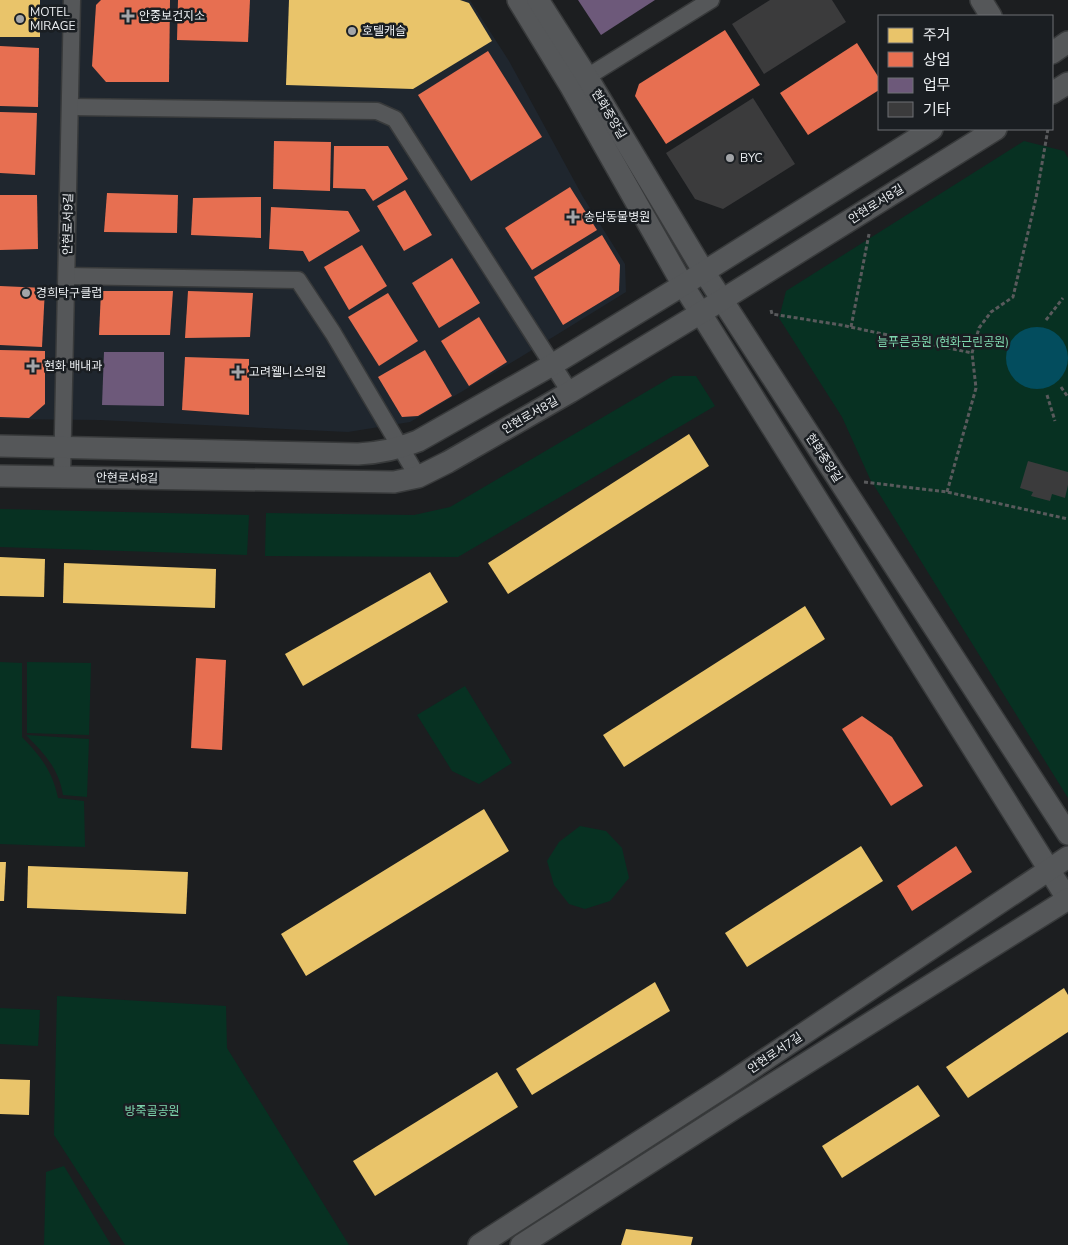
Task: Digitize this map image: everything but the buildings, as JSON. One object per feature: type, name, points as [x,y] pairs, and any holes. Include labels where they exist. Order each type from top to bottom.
[{"type":"street","name":"안현로서9길","points":[[62,478],[72,0]]},
{"type":"street","points":[[518,0],[579,82],[683,285],[1068,900]]},
{"type":"street","name":"현화중앙길","points":[[538,0],[579,82],[1068,834]]},
{"type":"street","name":"현화중앙길","points":[[579,82],[710,0]]},
{"type":"street","points":[[981,0],[991,15]]},
{"type":"street","points":[[1053,52],[1068,42]]},
{"type":"street","points":[[1053,92],[1068,83]]},
{"type":"street","points":[[70,108],[377,111],[395,119],[570,392]]},
{"type":"street","points":[[0,446],[358,454],[380,453],[401,447],[418,441],[552,365],[930,130]]},
{"type":"street","name":"안현로서8길","points":[[0,476],[394,482],[418,477],[448,462],[570,392],[722,300],[994,130]]},
{"type":"street","points":[[67,276],[298,280],[333,333],[418,477]]},
{"type":"street","name":"안현로서7길","points":[[479,1245],[727,1085],[1068,858]]},
{"type":"street","name":"안현로서7길","points":[[521,1245],[738,1106],[1068,900]]},
{"type":"path","points":[[947,492],[976,388],[972,353],[979,328],[992,312],[1014,297],[1036,198],[1048,130]]},
{"type":"path","points":[[850,327],[869,232]]},
{"type":"path","points":[[1046,320],[1063,298]]},
{"type":"path","points":[[771,310],[772,314],[850,327],[972,353]]},
{"type":"path","points":[[1061,387],[1068,397]]},
{"type":"path","points":[[1046,394],[1055,422]]},
{"type":"path","points":[[858,481],[947,492],[1068,519]]},
{"type":"shaded area","points":[[0,0],[469,0],[509,61],[583,197],[625,264],[626,292],[410,422],[348,432],[100,420],[0,419]]},
{"type":"green space","name":"늘푸른공원 (현화근린공원)","points":[[1024,141],[1064,151],[1068,158],[1068,798],[870,479],[842,417],[779,318],[786,291]]},
{"type":"green space","points":[[673,376],[696,376],[715,406],[458,557],[265,556],[266,513],[414,515],[450,507]]},
{"type":"green space","points":[[0,509],[249,515],[247,555],[0,547]]},
{"type":"green space","points":[[0,662],[22,663],[22,737],[45,764],[53,779],[58,798],[84,801],[85,847],[0,844]]},
{"type":"green space","points":[[27,662],[91,663],[89,735],[27,733]]},
{"type":"green space","points":[[465,686],[512,763],[479,784],[452,771],[417,715]]},
{"type":"green space","points":[[26,735],[89,739],[87,797],[63,795],[58,777],[50,762]]},
{"type":"green space","points":[[580,826],[606,831],[622,848],[629,878],[610,901],[585,909],[569,904],[554,885],[547,861],[559,842]]},
{"type":"green space","name":"방죽골공원","points":[[57,996],[226,1006],[227,1048],[349,1245],[125,1245],[54,1135]]},
{"type":"green space","points":[[0,1008],[40,1010],[38,1046],[0,1044]]},
{"type":"green space","points":[[64,1166],[111,1245],[44,1245],[46,1172]]},
{"type":"water","points":[[1037,327],[1049,329],[1059,336],[1066,346],[1068,358],[1066,370],[1059,380],[1049,387],[1037,389],[1025,387],[1015,380],[1008,370],[1006,358],[1008,346],[1015,336],[1025,329]]},
{"type":"place","name":"안중보건지소","points":[[128,16]]},
{"type":"place","name":"MOTEL MIRAGE","points":[[20,19]]},
{"type":"place","name":"호텔캐슬","points":[[352,31]]},
{"type":"place","name":"BYC","points":[[730,158]]},
{"type":"place","name":"송담동물병원","points":[[573,217]]},
{"type":"place","name":"경희탁구클럽","points":[[26,293]]},
{"type":"place","name":"현화 배내과","points":[[33,366]]},
{"type":"place","name":"고려웰니스의원","points":[[238,372]]}]
